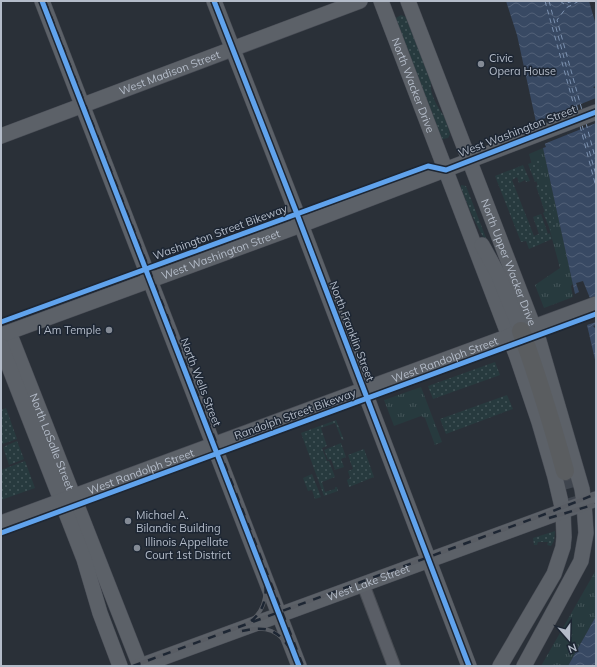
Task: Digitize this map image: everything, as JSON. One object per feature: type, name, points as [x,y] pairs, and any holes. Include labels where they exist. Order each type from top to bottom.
[{"type":"highway","points":[[521,331],[549,411],[566,471]]},
{"type":"main road","name":"North Wells Street","points":[[42,1],[300,666]]},
{"type":"main road","name":"North Franklin Street","points":[[214,1],[469,666]]},
{"type":"main road","name":"West Madison Street","points":[[1,136],[151,80],[235,53],[360,1]]},
{"type":"main road","name":"North Wacker Drive","points":[[381,1],[446,170]]},
{"type":"main road","points":[[388,20],[394,12],[410,6],[469,161]]},
{"type":"main road","name":"West Washington Street","points":[[1,338],[149,276],[234,250],[596,112]]},
{"type":"main road","points":[[434,142],[445,145],[453,142],[458,133]]},
{"type":"main road","name":"North Upper Wacker Drive","points":[[469,161],[521,331],[539,422],[563,511],[564,537],[559,561],[554,574],[500,666]]},
{"type":"main road","points":[[446,170],[456,198],[499,276],[521,331]]},
{"type":"main road","name":"West Randolph Street","points":[[1,523],[591,306]]},
{"type":"main road","name":"North Upper Wacker Drive","points":[[521,331],[542,351],[582,489],[590,501],[581,561],[524,666]]},
{"type":"main road","name":"North LaSalle Street","points":[[1,338],[12,340],[68,498],[140,666]]},
{"type":"main road","name":"North LaSalle Street","points":[[68,498],[100,613],[120,666]]},
{"type":"main road","name":"West Lake Street","points":[[140,666],[590,501]]},
{"type":"street","points":[[363,584],[394,666]]},
{"type":"green space","points":[[401,15],[406,17],[431,82],[431,91],[438,108],[444,117],[450,134],[448,138],[443,139],[441,137],[396,20],[396,18]]},
{"type":"green space","points":[[543,148],[573,284],[571,286],[573,297],[544,308],[535,285],[560,268],[529,154]]},
{"type":"green space","points":[[539,160],[545,177],[535,182],[528,164]]},
{"type":"green space","points":[[523,165],[530,181],[526,182],[525,180],[519,183],[517,177],[512,180],[534,236],[539,234],[533,217],[541,214],[548,234],[550,233],[552,239],[529,249],[526,241],[521,242],[495,176]]},
{"type":"green space","points":[[546,182],[549,189],[547,189],[554,212],[552,213],[557,229],[551,231],[543,213],[545,212],[536,186]]},
{"type":"green space","points":[[461,185],[466,186],[488,243],[486,243],[471,213]]},
{"type":"green space","points":[[495,362],[500,375],[433,399],[428,386]]},
{"type":"green space","points":[[421,387],[442,442],[435,445],[425,418],[421,416],[394,426],[384,400]]},
{"type":"green space","points":[[507,395],[513,409],[446,434],[440,419]]},
{"type":"green space","points":[[6,408],[17,439],[2,444],[1,410]]},
{"type":"green space","points":[[336,420],[344,440],[342,440],[335,423],[321,428],[327,446],[322,448],[335,477],[322,482],[325,492],[335,489],[335,487],[337,487],[338,491],[324,496],[301,433]]},
{"type":"green space","points":[[17,441],[24,459],[9,465],[3,447]]},
{"type":"green space","points":[[341,443],[346,457],[341,459],[344,467],[335,470],[331,459],[328,460],[324,450]]},
{"type":"green space","points":[[364,449],[374,477],[349,487],[347,480],[350,478],[348,471],[353,469],[348,455]]},
{"type":"green space","points":[[25,461],[35,488],[1,500],[1,470]]},
{"type":"green space","points":[[312,474],[321,497],[315,499],[312,490],[308,491],[303,478]]},
{"type":"green space","points":[[555,531],[554,541],[551,546],[547,545],[548,542],[538,542],[537,545],[534,545],[533,538]]},
{"type":"green space","points":[[596,570],[596,616],[568,666],[541,666]]},
{"type":"water","points":[[506,1],[589,1],[596,25],[596,86],[593,87],[596,89],[596,313],[583,281],[576,283],[579,292],[575,294],[543,148],[546,147],[536,122],[517,35]]},
{"type":"water","points":[[596,322],[596,325],[593,326],[596,329],[596,364],[587,325]]},
{"type":"water","points":[[596,616],[596,666],[568,666],[595,618]]},
{"type":"pier","points":[[596,98],[596,123],[544,144],[536,122]]},
{"type":"ferry route","points":[[545,1],[576,113]]},
{"type":"ferry route","points":[[549,1],[578,111]]},
{"type":"ferry route","points":[[560,1],[564,4],[573,1]]},
{"type":"ferry route","points":[[579,1],[566,8],[557,20],[582,110]]},
{"type":"ferry route","points":[[586,123],[596,161]]},
{"type":"ferry route","points":[[582,125],[596,175]]},
{"type":"ferry route","points":[[580,126],[596,187]]},
{"type":"tunnel","points":[[565,471],[580,522]]},
{"type":"railway","points":[[45,1],[303,666]]},
{"type":"railway","points":[[133,666],[596,494]]},
{"type":"railway","points":[[549,518],[596,504]]},
{"type":"railway","points":[[251,621],[259,613],[264,603],[265,582]]},
{"type":"railway","points":[[242,631],[251,629],[265,629],[272,631],[282,639],[292,652]]},
{"type":"cycle path","points":[[42,1],[299,666]]},
{"type":"cycle path","name":"Washington Street Bikeway","points":[[214,1],[297,214],[469,666]]},
{"type":"cycle path","name":"Washington Street Bikeway","points":[[1,322],[428,166],[446,170],[596,112]]},
{"type":"cycle path","name":"Randolph Street Bikeway","points":[[1,533],[596,314]]},
{"type":"place","name":"Civic Opera House","points":[[481,64]]},
{"type":"place","name":"I Am Temple","points":[[109,330]]},
{"type":"place","name":"Michael A. Bilandic Building","points":[[128,521]]},
{"type":"place","name":"Illinois Appellate Court 1st District","points":[[137,548]]}]
